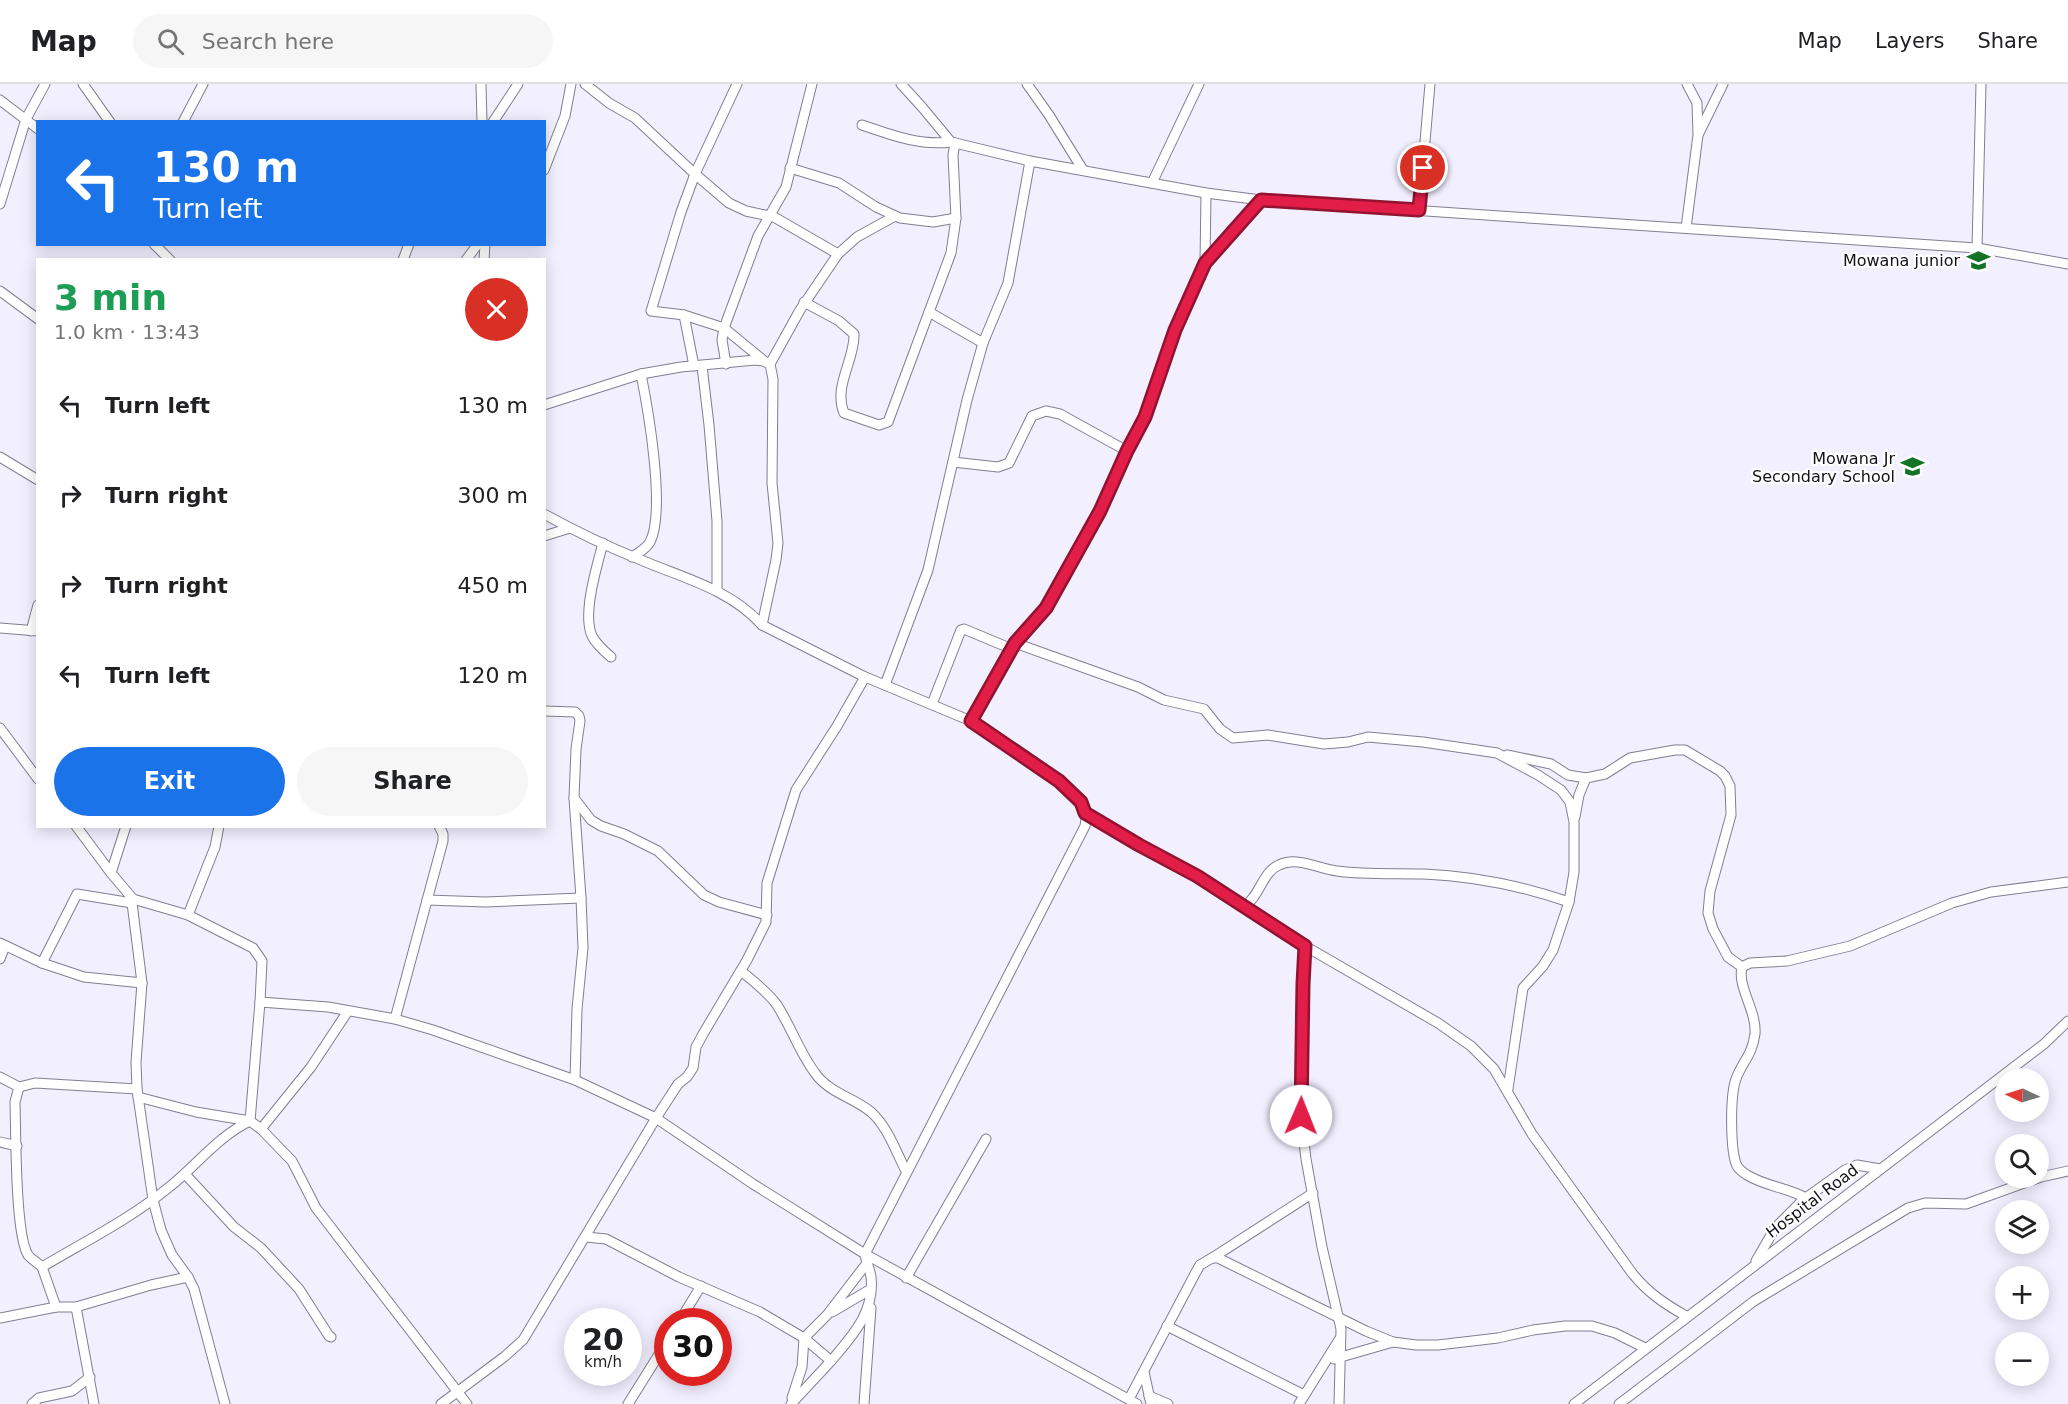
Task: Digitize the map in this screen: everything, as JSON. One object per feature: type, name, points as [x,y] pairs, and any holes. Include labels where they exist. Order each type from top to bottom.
[{"type":"street","points":[[0,204],[26,118],[45,84]]},
{"type":"street","points":[[83,84],[109,120]]},
{"type":"street","points":[[184,120],[203,84]]},
{"type":"street","points":[[481,84],[482,120]]},
{"type":"street","points":[[494,120],[518,84]]},
{"type":"street","points":[[546,165],[565,116],[571,84]]},
{"type":"street","points":[[585,84],[609,103],[635,118],[695,174],[737,207],[768,215],[838,254]]},
{"type":"street","points":[[737,84],[695,174],[651,311],[684,315],[724,328],[767,363],[773,379],[772,483],[778,543],[762,625]]},
{"type":"street","points":[[726,364],[722,340],[724,328],[768,215],[780,200],[786,187],[812,84]]},
{"type":"street","points":[[804,302],[838,321],[855,334],[844,377],[842,393],[844,413],[879,426],[888,422],[951,253],[956,218],[953,142],[901,84]]},
{"type":"street","points":[[1027,84],[1083,170]]},
{"type":"street","points":[[1152,183],[1199,84]]},
{"type":"street","points":[[1419,210],[1430,84]]},
{"type":"street","points":[[1686,228],[1698,135],[1697,103],[1687,84]]},
{"type":"street","points":[[1698,135],[1723,84]]},
{"type":"street","points":[[1977,248],[1981,84]]},
{"type":"street","points":[[0,99],[36,127]]},
{"type":"street","points":[[862,126],[921,142],[953,142],[1030,161],[1206,193],[1261,200],[1977,248],[2068,264]]},
{"type":"street","points":[[885,685],[928,570],[967,400],[984,343],[1008,283],[1030,161]]},
{"type":"street","points":[[790,168],[839,183],[876,207],[895,216],[917,222],[956,218]]},
{"type":"street","points":[[1205,263],[1206,193]]},
{"type":"street","points":[[971,721],[1013,646],[1046,608],[1073,564],[1145,417],[1175,330],[1205,263],[1261,200]]},
{"type":"street","points":[[767,363],[804,302],[838,254],[857,237],[895,216]]},
{"type":"street","points":[[156,246],[168,258]]},
{"type":"street","points":[[0,291],[36,318]]},
{"type":"street","points":[[929,312],[984,343]]},
{"type":"street","points":[[684,315],[698,366],[709,425],[717,521],[717,591]]},
{"type":"street","points":[[546,404],[641,374],[698,366],[767,363]]},
{"type":"street","points":[[632,557],[651,541],[656,496],[651,430],[641,374]]},
{"type":"street","points":[[953,462],[998,467],[1009,463],[1032,416],[1046,411],[1060,414],[1127,451]]},
{"type":"street","points":[[0,457],[36,479]]},
{"type":"street","points":[[546,515],[632,557],[717,591],[750,612],[762,625],[865,677],[971,721],[1059,781],[1081,802],[1085,813],[1084,826],[906,1171],[866,1259],[827,1315],[804,1338],[802,1367],[790,1404]]},
{"type":"street","points":[[546,535],[570,528]]},
{"type":"street","points":[[603,543],[589,621],[594,640],[611,657]]},
{"type":"street","points":[[0,628],[34,631]]},
{"type":"street","points":[[932,704],[961,630],[964,629],[1138,687],[1164,699],[1204,709],[1220,729],[1233,738],[1268,735],[1324,744],[1368,737],[1424,742],[1551,764],[1568,775],[1586,778],[1605,774],[1630,758],[1685,750],[1725,776],[1731,791],[1731,814],[1710,891],[1708,914],[1713,930],[1728,957],[1742,968]]},
{"type":"street","points":[[441,1404],[523,1340],[656,1118],[678,1083],[687,1077],[693,1068],[696,1047],[759,937],[767,915],[767,883],[796,790],[865,677]]},
{"type":"street","points":[[546,711],[575,712],[579,716],[574,798],[583,948],[577,1009],[575,1080]]},
{"type":"street","points":[[0,728],[36,776]]},
{"type":"street","points":[[1497,753],[1561,790],[1570,802],[1574,822]]},
{"type":"street","points":[[1508,1089],[1523,988],[1543,966],[1553,950],[1569,902],[1574,872],[1574,822],[1579,795],[1586,778]]},
{"type":"street","points":[[574,798],[591,820],[658,851],[704,895],[719,902],[767,915]]},
{"type":"street","points":[[1085,813],[1197,876],[1305,946],[1438,1023],[1471,1046],[1494,1069],[1508,1089],[1532,1134],[1632,1273],[1645,1289],[1661,1302],[1686,1316]]},
{"type":"street","points":[[577,827],[591,820]]},
{"type":"street","points":[[77,828],[133,901],[142,983],[136,1062],[138,1093],[153,1200],[168,1247],[194,1289],[225,1404]]},
{"type":"street","points":[[111,873],[125,828]]},
{"type":"street","points":[[188,915],[215,848],[219,828]]},
{"type":"street","points":[[395,1019],[443,841],[440,828]]},
{"type":"street","points":[[1244,906],[1256,896],[1272,869],[1280,864],[1297,862],[1337,871],[1426,874],[1470,879],[1529,888],[1569,902]]},
{"type":"street","points":[[1742,968],[1750,963],[1786,961],[1850,946],[1952,903],[1991,892],[2068,882]]},
{"type":"street","points":[[42,963],[77,894],[133,901],[188,915],[253,948],[262,961],[250,1121]]},
{"type":"street","points":[[427,900],[486,902],[581,898]]},
{"type":"street","points":[[0,959],[3,944],[42,963],[84,977],[142,983]]},
{"type":"street","points":[[1305,946],[1301,1116],[1306,1159],[1341,1329],[1339,1404]]},
{"type":"street","points":[[1742,968],[1741,978],[1754,1013],[1755,1031],[1749,1056],[1736,1078],[1732,1094],[1734,1155],[1737,1167],[1747,1175],[1806,1198]]},
{"type":"street","points":[[741,971],[776,1003],[816,1075],[835,1092],[871,1112],[883,1126],[906,1171]]},
{"type":"street","points":[[260,1002],[328,1007],[395,1019],[575,1080],[656,1118],[866,1259],[906,1278],[1133,1402],[1144,1372],[1200,1265],[1313,1193]]},
{"type":"street","points":[[261,1129],[311,1066],[348,1011]]},
{"type":"street","name":"Hospital Road","points":[[1574,1404],[1755,1263],[2044,1044],[2068,1021]]},
{"type":"street","points":[[0,1077],[19,1087],[35,1083],[138,1093],[196,1112],[250,1121],[292,1161],[316,1208],[467,1404]]},
{"type":"street","points":[[19,1087],[15,1102],[19,1206],[23,1243],[28,1255],[42,1267],[56,1307]]},
{"type":"street","points":[[42,1267],[153,1200],[238,1126],[250,1121]]},
{"type":"street","points":[[906,1278],[986,1139]]},
{"type":"street","points":[[0,1142],[17,1146]]},
{"type":"street","points":[[1755,1263],[1775,1228],[1806,1198],[1845,1170],[1857,1165],[1880,1169]]},
{"type":"street","points":[[1619,1404],[1754,1301],[1908,1208],[1925,1203],[1966,1204],[2041,1177],[2068,1171]]},
{"type":"street","points":[[185,1174],[234,1227],[261,1248],[276,1264],[299,1290],[328,1336],[331,1337]]},
{"type":"street","points":[[594,1224],[606,1239]]},
{"type":"street","points":[[586,1237],[606,1239],[760,1312],[804,1338],[831,1361]]},
{"type":"street","points":[[1212,1258],[1218,1258],[1393,1342],[1438,1345],[1498,1338],[1565,1326],[1592,1326],[1615,1333],[1645,1348]]},
{"type":"street","points":[[864,1404],[871,1301],[871,1276],[866,1259]]},
{"type":"street","points":[[0,1318],[56,1307],[76,1307],[141,1287],[188,1277]]},
{"type":"street","points":[[688,1308],[701,1286]]},
{"type":"street","points":[[827,1315],[871,1289]]},
{"type":"street","points":[[790,1404],[831,1361],[861,1323],[871,1301]]},
{"type":"street","points":[[76,1307],[93,1400]]},
{"type":"street","points":[[1167,1326],[1304,1395]]},
{"type":"street","points":[[1299,1404],[1340,1337]]},
{"type":"street","points":[[1326,1361],[1393,1342]]},
{"type":"street","points":[[628,1404],[654,1362]]},
{"type":"street","points":[[1144,1372],[1150,1400],[1168,1404]]},
{"type":"street","points":[[32,1404],[39,1398],[72,1390],[90,1377]]},
{"type":"street","points":[[72,1390],[93,1400]]},
{"type":"place","name":"Mowana junior","points":[[1978,260]]},
{"type":"place","name":"Mowana Jr Secondary School","points":[[1913,467]]},
{"type":"route","points":[[1301,1116],[1305,946],[1197,876],[1085,813],[1081,802],[1059,781],[1014,748],[971,721],[1015,643],[1046,608],[1073,564],[1145,417],[1175,330],[1205,263],[1261,200],[1419,210],[1423,168]]}]
